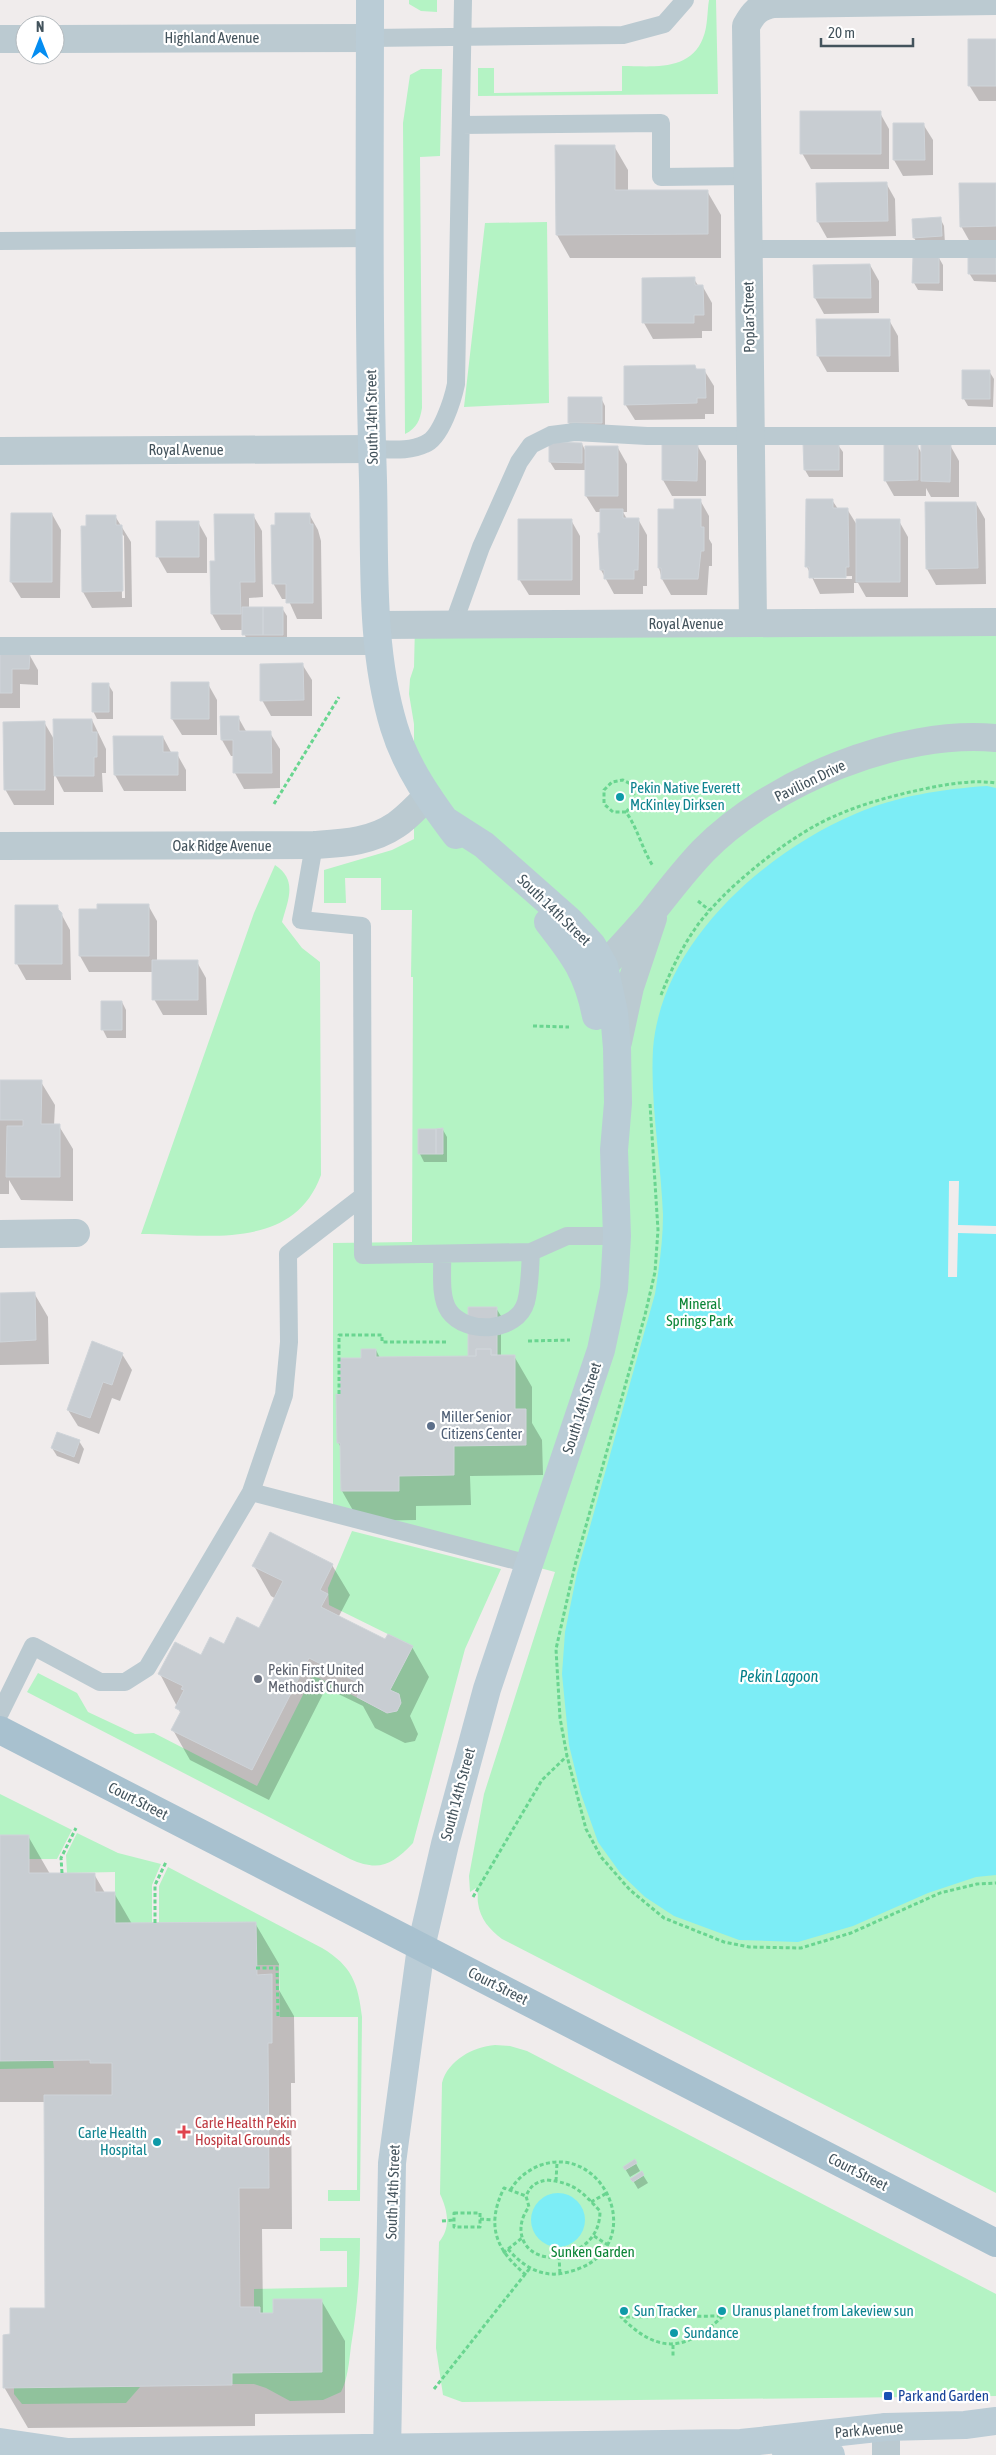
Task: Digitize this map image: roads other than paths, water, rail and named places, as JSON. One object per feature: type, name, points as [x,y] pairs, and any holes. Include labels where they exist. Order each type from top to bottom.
[{"type":"main road","name":"South 14th Street","points":[[370,0],[372,449],[381,673],[394,728],[412,770],[445,820],[484,845],[570,922],[592,946],[596,974],[606,1106],[614,1150]]},
{"type":"main road","name":"South 14th Street","points":[[387,2452],[392,2163],[421,1947],[473,1738],[601,1350],[614,1289],[617,1236],[614,1150],[618,1103],[617,1048],[614,1013],[596,974]]},
{"type":"main road","name":"Court Street","points":[[0,1730],[996,2243]]},
{"type":"main road","name":"Park Avenue","points":[[0,2442],[59,2453],[387,2452],[741,2443],[886,2427],[966,2425],[996,2421]]},
{"type":"main road","name":"Park Avenue","points":[[741,2443],[831,2455]]},
{"type":"street","name":"Poplar Street","points":[[753,623],[746,26],[753,13],[761,7],[773,4],[996,1]]},
{"type":"street","name":"Highland Avenue","points":[[65,39],[370,38]]},
{"type":"street","points":[[0,39],[15,39]]},
{"type":"street","name":"Royal Avenue","points":[[0,451],[372,449]]},
{"type":"street","name":"Royal Avenue","points":[[378,635],[453,625],[996,622]]},
{"type":"street","name":"Pavilion Drive","points":[[596,974],[704,850],[731,826],[786,789],[853,760],[894,748],[952,737],[996,738]]},
{"type":"street","name":"Oak Ridge Avenue","points":[[0,846],[314,845],[357,841],[371,837],[397,824],[428,796]]},
{"type":"street","name":"Pavilion Drive","points":[[617,1048],[640,954],[661,900]]},
{"type":"street","points":[[0,1234],[76,1233]]},
{"type":"street","points":[[886,2427],[886,2455]]},
{"type":"lane","points":[[372,449],[411,448],[428,444],[449,413],[456,384],[463,0]]},
{"type":"lane","points":[[370,38],[623,35],[664,24],[685,0]]},
{"type":"lane","points":[[461,125],[661,122],[661,177],[747,176]]},
{"type":"lane","points":[[0,241],[371,238]]},
{"type":"lane","points":[[748,249],[996,249]]},
{"type":"lane","points":[[453,625],[481,546],[519,462],[531,445],[550,435],[575,432],[647,436],[996,436]]},
{"type":"lane","points":[[0,646],[378,635]]},
{"type":"lane","points":[[314,845],[301,920],[362,926],[363,1254],[531,1252],[567,1236],[617,1236]]},
{"type":"lane","points":[[0,1713],[33,1646],[100,1682],[125,1682],[147,1668],[251,1492],[284,1395],[289,1342],[288,1254],[362,1197]]},
{"type":"lane","points":[[442,1254],[444,1296],[449,1310],[459,1320],[480,1328],[497,1326],[516,1317],[526,1304],[531,1252]]},
{"type":"lane","points":[[251,1492],[529,1564]]},
{"type":"water","name":"Pekin Lagoon","points":[[987,786],[996,788],[996,1875],[976,1877],[928,1893],[853,1926],[798,1942],[739,1940],[674,1916],[645,1897],[621,1874],[598,1842],[581,1794],[569,1745],[562,1674],[565,1632],[577,1573],[655,1294],[662,1245],[663,1215],[652,1070],[653,1049],[660,1010],[675,973],[696,939],[722,907],[753,878],[786,852],[820,831],[855,814],[887,802],[920,794]]},
{"type":"water","points":[[558,2193],[568,2195],[577,2201],[583,2210],[585,2220],[583,2230],[577,2239],[568,2245],[558,2247],[548,2245],[539,2239],[533,2230],[531,2220],[533,2210],[539,2201],[548,2195]]},
{"type":"place","name":"Pekin Native Everett McKinley Dirksen","points":[[620,797]]},
{"type":"place","name":"Miller Senior Citizens Center","points":[[431,1426]]},
{"type":"place","name":"Pekin First United Methodist Church","points":[[258,1679]]},
{"type":"place","name":"Carle Health Pekin Hospital Grounds","points":[[184,2132]]},
{"type":"place","name":"Carle Health Hospital","points":[[157,2142]]},
{"type":"place","name":"Sun Tracker","points":[[624,2311]]},
{"type":"place","name":"Uranus planet from Lakeview sun","points":[[722,2311]]},
{"type":"place","name":"Sundance","points":[[674,2333]]},
{"type":"place","name":"Park and Garden","points":[[888,2396]]},
{"type":"park label","name":"Mineral Springs Park","points":[[700,1312]]},
{"type":"park label","name":"Sunken Garden","points":[[593,2252]]}]
